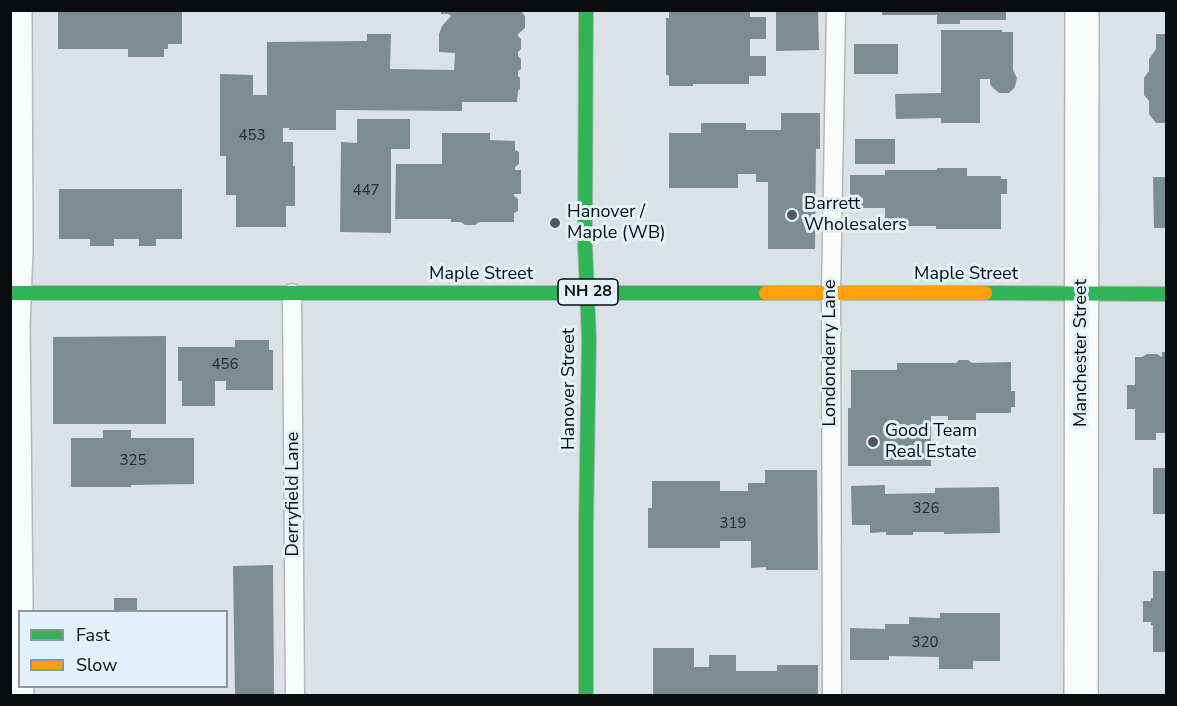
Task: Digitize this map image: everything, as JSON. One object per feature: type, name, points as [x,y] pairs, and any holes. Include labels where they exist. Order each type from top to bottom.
[{"type":"main road","name":"Hanover Street","points":[[586,10],[585,244],[589,339],[586,696]]},
{"type":"main road","name":"Maple Street","points":[[13,293],[1167,294]]},
{"type":"street","points":[[15,10],[16,251],[13,293],[17,696]]},
{"type":"street","name":"Manchester Street","points":[[1081,696],[1082,10]]},
{"type":"lane","name":"Londonderry Lane","points":[[832,696],[831,293],[836,10]]},
{"type":"lane","name":"Derryfield Lane","points":[[292,293],[295,696]]},
{"type":"building","points":[[58,10],[182,10],[182,44],[168,44],[168,49],[164,49],[164,57],[128,57],[128,49],[58,49]]},
{"type":"building","points":[[441,10],[520,10],[525,16],[525,28],[518,34],[521,39],[518,56],[521,59],[521,69],[518,71],[520,89],[517,102],[462,102],[462,111],[336,110],[336,130],[283,128],[283,142],[293,142],[293,166],[295,166],[295,206],[286,206],[286,227],[236,227],[236,195],[226,195],[226,156],[220,156],[220,74],[253,75],[253,95],[267,95],[267,42],[367,41],[367,34],[391,34],[390,69],[454,70],[455,53],[439,52],[439,34],[442,26],[451,16],[441,14]]},
{"type":"building","points":[[669,10],[750,11],[750,17],[766,17],[766,39],[750,39],[750,56],[766,56],[766,76],[749,76],[749,84],[669,86],[669,75],[666,75],[666,18],[669,18]]},
{"type":"building","points":[[776,10],[818,10],[819,50],[776,51]]},
{"type":"building","points":[[882,10],[1006,10],[1006,20],[960,20],[960,24],[937,24],[937,15],[882,15]]},
{"type":"building","points":[[941,30],[1013,32],[1013,70],[1017,78],[1015,87],[1009,93],[999,93],[990,84],[990,79],[980,79],[980,123],[941,123],[941,118],[896,119],[895,94],[941,93]]},
{"type":"building","points":[[1156,34],[1166,34],[1166,123],[1156,123],[1149,114],[1149,101],[1144,95],[1144,78],[1149,71],[1149,59],[1156,49]]},
{"type":"building","points":[[854,44],[898,44],[898,74],[854,74]]},
{"type":"building","points":[[781,113],[820,113],[820,149],[816,149],[815,249],[768,249],[768,182],[756,182],[756,174],[738,174],[738,188],[669,188],[669,133],[701,133],[701,123],[746,123],[746,130],[781,130]]},
{"type":"building","points":[[357,119],[410,119],[410,149],[391,149],[391,233],[340,232],[341,142],[357,143]]},
{"type":"building","points":[[442,133],[490,133],[490,140],[515,141],[515,150],[519,152],[519,164],[515,170],[521,170],[521,194],[514,194],[518,199],[518,211],[514,213],[514,222],[479,222],[475,225],[465,225],[461,222],[451,222],[451,219],[395,219],[396,164],[442,164]]},
{"type":"building","points":[[855,139],[895,139],[895,164],[855,164]]},
{"type":"building","points":[[937,168],[967,168],[967,176],[1001,176],[1001,179],[1007,179],[1007,194],[1001,194],[1001,229],[885,226],[885,208],[850,208],[850,175],[885,175],[885,170],[937,170]]},
{"type":"building","points":[[1153,177],[1166,177],[1166,228],[1154,228]]},
{"type":"building","points":[[59,189],[182,189],[182,239],[156,239],[156,246],[139,246],[139,239],[114,239],[114,246],[90,246],[90,239],[59,239]]},
{"type":"building","points":[[166,336],[166,424],[53,424],[53,337]]},
{"type":"building","points":[[235,340],[269,340],[269,350],[273,350],[273,390],[226,390],[226,381],[215,381],[215,406],[182,406],[182,381],[178,381],[178,347],[235,347]]},
{"type":"building","points":[[1162,352],[1166,352],[1166,433],[1156,433],[1156,440],[1135,440],[1135,409],[1127,409],[1127,385],[1135,385],[1135,357],[1157,354],[1162,357]]},
{"type":"building","points":[[959,360],[968,360],[972,363],[1011,362],[1011,391],[1015,391],[1015,407],[1011,407],[1011,413],[976,413],[976,420],[948,420],[948,416],[931,416],[931,466],[848,466],[848,408],[851,408],[851,370],[897,370],[897,363],[956,363]]},
{"type":"building","points":[[103,430],[131,430],[131,438],[194,438],[194,484],[71,487],[71,438],[103,438]]},
{"type":"building","points":[[1153,468],[1166,468],[1166,514],[1153,514]]},
{"type":"building","points":[[765,470],[817,470],[818,570],[751,568],[751,541],[720,541],[720,548],[648,548],[648,508],[652,508],[652,481],[720,481],[720,491],[748,491],[748,483],[765,483]]},
{"type":"building","points":[[885,485],[885,494],[935,493],[935,488],[999,487],[1000,533],[913,532],[913,535],[886,535],[886,532],[870,533],[870,525],[852,525],[851,486]]},
{"type":"building","points":[[273,565],[274,694],[235,694],[233,566]]},
{"type":"building","points":[[1153,571],[1166,571],[1166,652],[1153,652],[1153,625],[1151,622],[1143,622],[1143,601],[1151,601],[1153,598]]},
{"type":"building","points":[[114,598],[137,598],[137,610],[114,610]]},
{"type":"building","points":[[940,613],[1000,613],[1000,661],[973,661],[973,669],[939,669],[939,657],[889,656],[889,660],[850,660],[850,628],[885,629],[885,624],[909,624],[909,617],[940,618]]},
{"type":"building","points":[[653,648],[694,648],[694,667],[709,667],[709,655],[736,655],[736,671],[777,671],[777,665],[818,665],[818,696],[653,696]]},
{"type":"traffic: fast","points":[[586,10],[585,244],[589,339],[586,696]]},
{"type":"traffic: fast","points":[[10,293],[766,293]]},
{"type":"traffic: fast","points":[[985,293],[1166,294]]},
{"type":"traffic: slow","points":[[766,293],[985,293]]},
{"type":"place","name":"Barrett Wholesalers","points":[[792,215]]},
{"type":"place","name":"Hanover / Maple (WB)","points":[[555,223]]},
{"type":"place","name":"Good Team Real Estate","points":[[873,442]]}]
